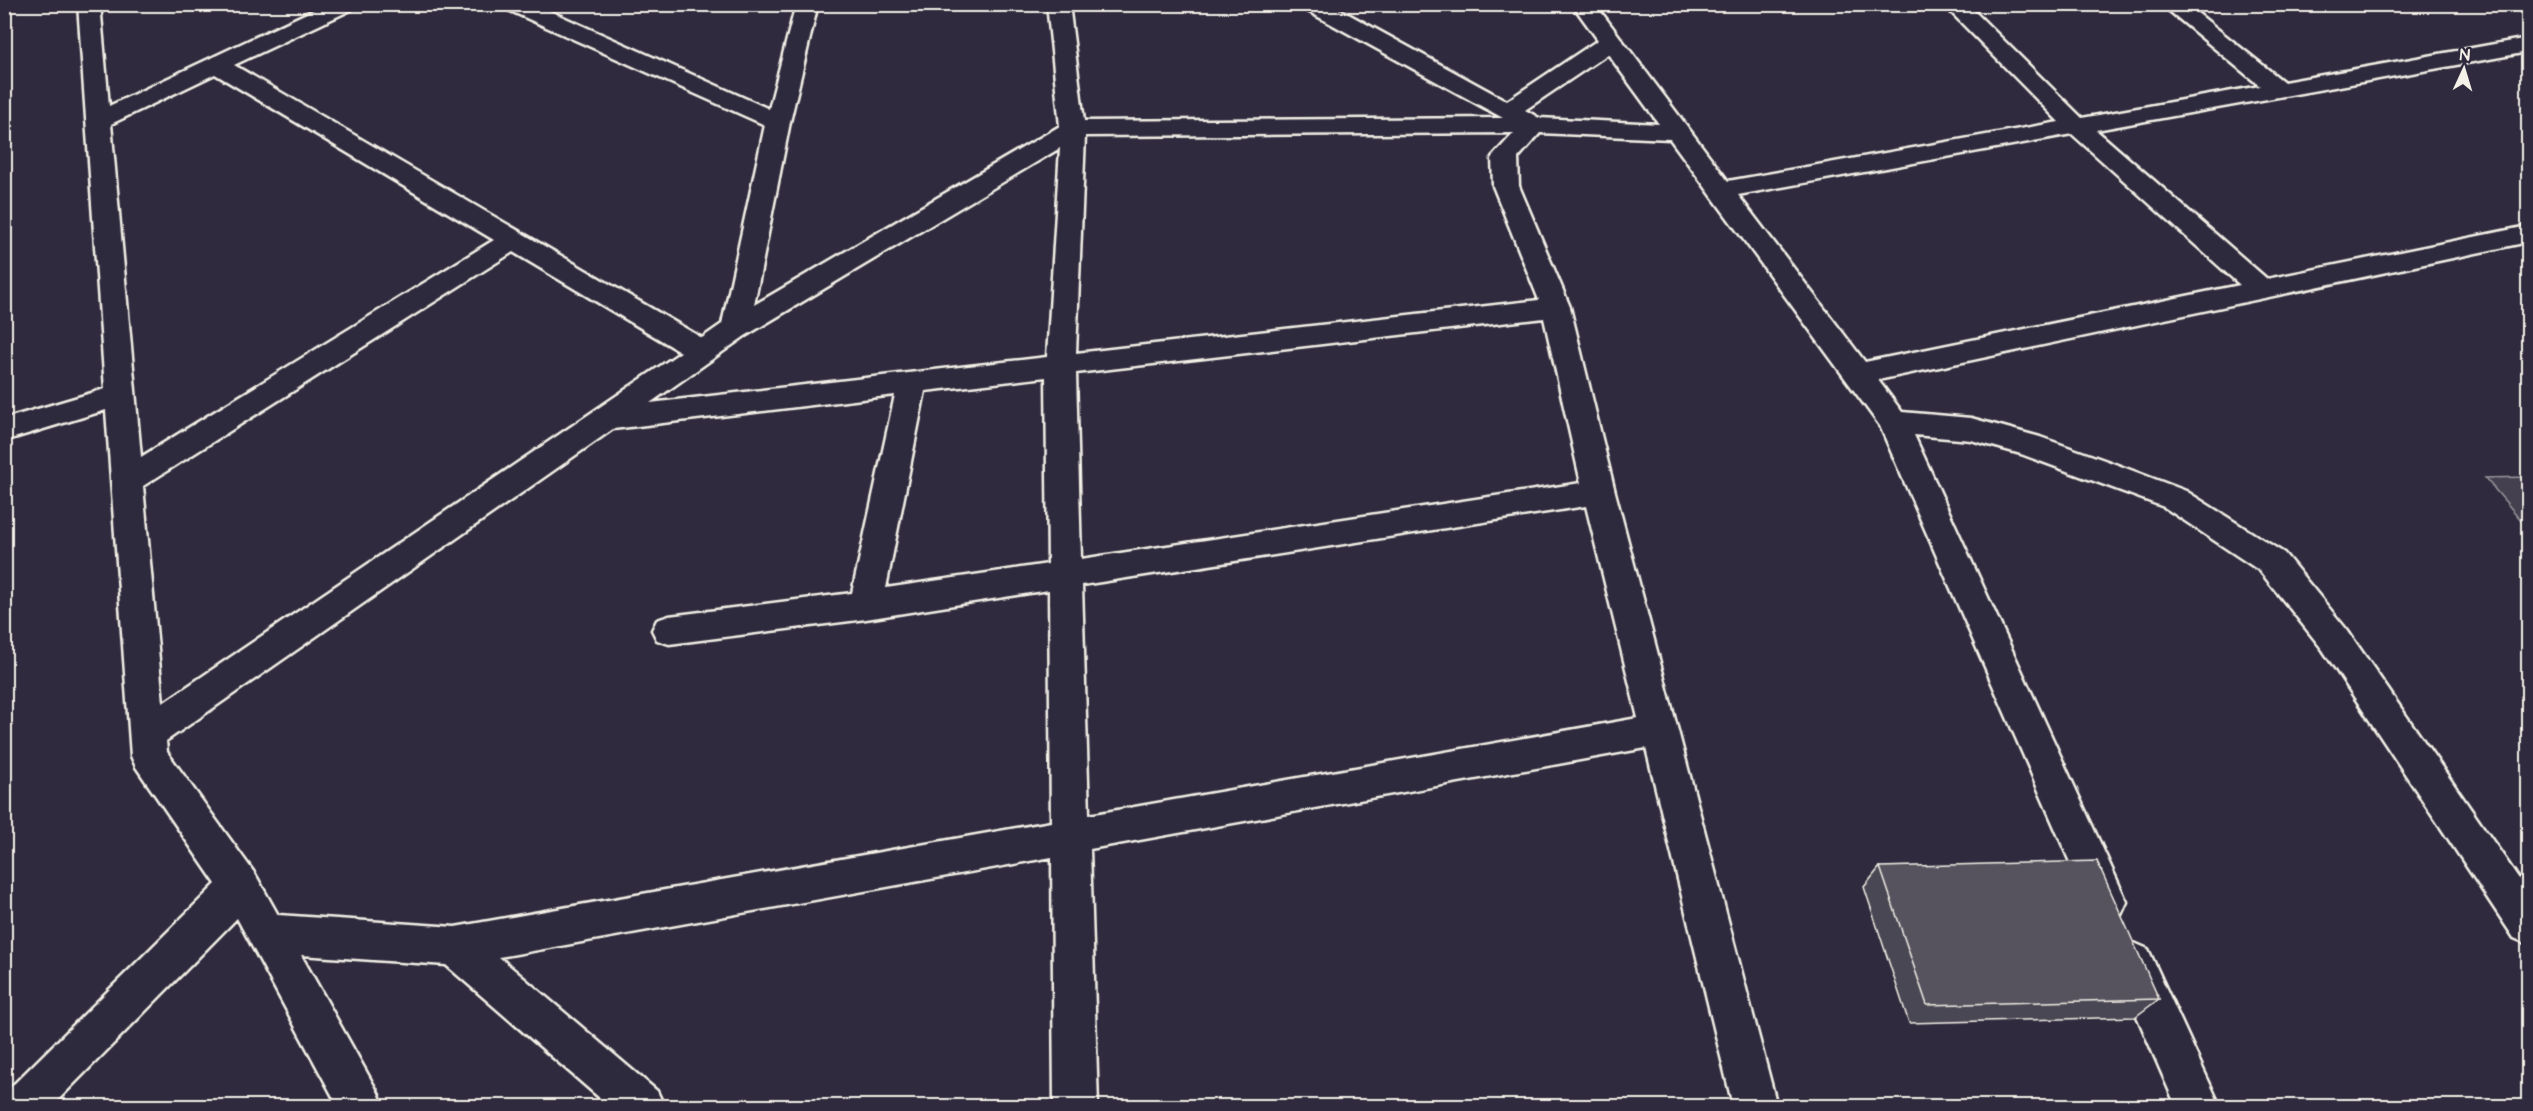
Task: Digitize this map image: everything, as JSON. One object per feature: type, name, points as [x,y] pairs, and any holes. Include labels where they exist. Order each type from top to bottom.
[{"type":"street","points":[[89,4],[149,756],[241,887],[363,1107]]},
{"type":"street","points":[[99,120],[345,4]]},
{"type":"street","points":[[514,4],[778,122]]},
{"type":"street","points":[[735,329],[778,122],[807,4]]},
{"type":"street","points":[[1058,4],[1073,129],[1061,365],[1076,1107]]},
{"type":"street","points":[[1312,4],[1521,118]]},
{"type":"street","points":[[1583,4],[1893,422],[2198,1107]]},
{"type":"street","points":[[2172,4],[2280,90]]},
{"type":"street","points":[[1959,5],[2077,126],[2262,290]]},
{"type":"street","points":[[1611,41],[1521,118],[1505,157],[1506,186],[1556,307],[1599,492],[1755,1107]]},
{"type":"street","points":[[1721,190],[2529,45]]},
{"type":"street","points":[[216,65],[702,351]]},
{"type":"street","points":[[147,734],[735,329],[1073,129],[1521,118],[1678,132]]},
{"type":"street","points":[[1858,374],[2529,234]]},
{"type":"street","points":[[127,481],[513,240]]},
{"type":"street","points":[[605,419],[1556,307]]},
{"type":"street","points":[[866,605],[912,383]]},
{"type":"street","points":[[4,430],[120,395]]},
{"type":"street","points":[[1893,422],[1971,429],[2029,445],[2096,469],[2175,499],[2272,562],[2335,640],[2529,925]]},
{"type":"street","points":[[669,630],[866,605],[1599,492]]},
{"type":"street","points":[[266,933],[455,946],[1659,730]]},
{"type":"street","points":[[22,1107],[241,887]]},
{"type":"street","points":[[455,946],[642,1107]]},
{"type":"shaded area","points":[[2528,477],[2528,528],[2485,478]]},
{"type":"building","points":[[2097,861],[2159,999],[1927,1005],[1880,867]]}]
